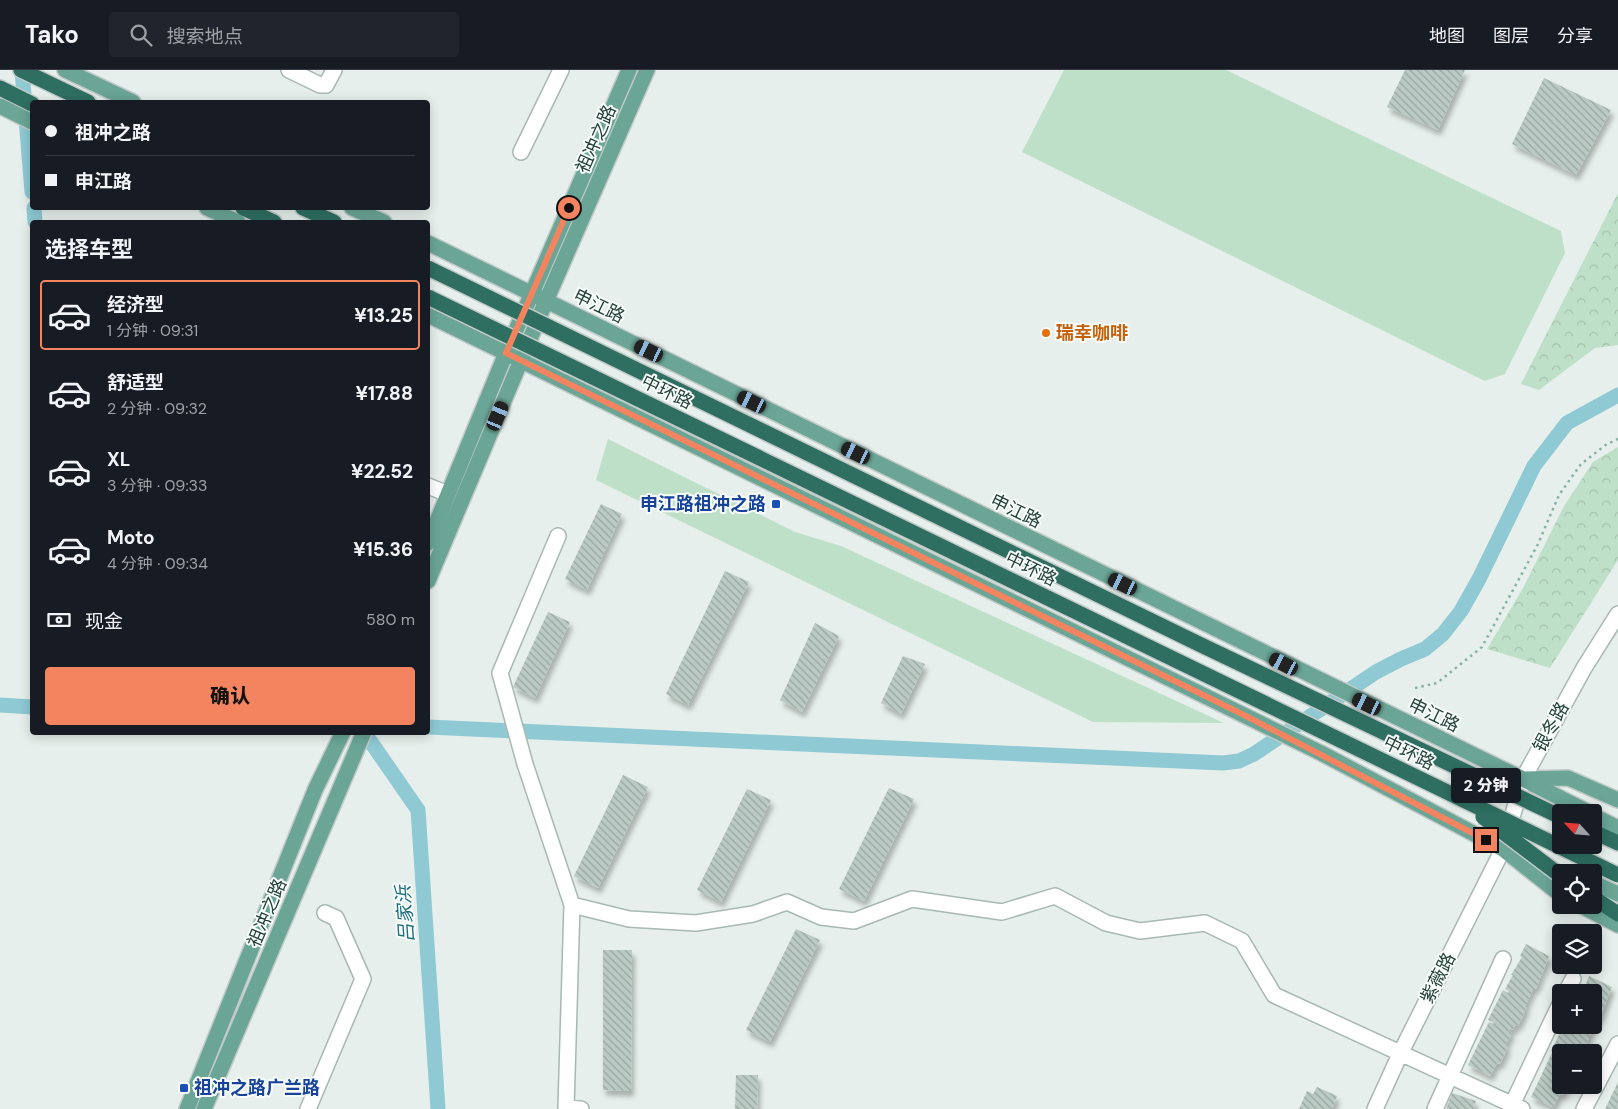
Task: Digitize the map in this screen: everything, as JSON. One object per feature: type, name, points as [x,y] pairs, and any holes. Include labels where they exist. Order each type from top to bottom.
[{"type":"highway","points":[[21,70],[84,100]]},
{"type":"highway","points":[[0,88],[30,103]]},
{"type":"highway","points":[[247,210],[270,220]]},
{"type":"highway","points":[[307,210],[330,220]]},
{"type":"highway","name":"中环路","points":[[430,269],[1199,644],[1552,813]]},
{"type":"highway","name":"中环路","points":[[430,298],[1618,875]]},
{"type":"highway","points":[[1458,798],[1552,869]]},
{"type":"highway","points":[[1602,836],[1618,843]]},
{"type":"highway","points":[[1602,903],[1618,914]]},
{"type":"main road","points":[[65,70],[129,100]]},
{"type":"main road","name":"祖冲之路","points":[[430,538],[506,353],[629,70]]},
{"type":"main road","name":"祖冲之路","points":[[430,577],[546,301],[647,70]]},
{"type":"main road","points":[[0,106],[30,121]]},
{"type":"main road","points":[[211,210],[234,220]]},
{"type":"main road","points":[[357,210],[379,220]]},
{"type":"main road","name":"申江路","points":[[430,245],[532,293],[1572,804]]},
{"type":"main road","points":[[430,316],[1321,753],[1503,848],[1552,866]]},
{"type":"main road","name":"祖冲之路","points":[[187,1109],[315,790],[342,735]]},
{"type":"main road","name":"祖冲之路","points":[[204,1109],[363,735]]},
{"type":"main road","points":[[1523,779],[1568,778],[1618,800]]},
{"type":"main road","points":[[1602,820],[1618,828]]},
{"type":"main road","points":[[1503,848],[1552,888]]},
{"type":"main road","points":[[1602,887],[1618,894]]},
{"type":"main road","points":[[1597,914],[1618,925]]},
{"type":"street","points":[[289,70],[320,86],[326,85],[334,70]]},
{"type":"street","points":[[521,152],[561,70]]},
{"type":"street","points":[[430,487],[448,494]]},
{"type":"street","points":[[558,536],[500,673],[525,764],[572,905],[566,1108],[581,1109]]},
{"type":"street","name":"银冬路","points":[[1503,848],[1523,779],[1584,668],[1618,614]]},
{"type":"street","name":"紫薇路","points":[[1375,1109],[1401,1052],[1503,848]]},
{"type":"street","points":[[572,905],[628,920],[696,923],[753,914],[787,902],[821,917],[854,921],[912,899],[1002,912],[1055,896],[1106,923],[1140,931],[1205,923],[1242,941],[1274,995],[1401,1052],[1514,1107],[1552,1022]]},
{"type":"street","points":[[308,1109],[362,979],[336,918],[325,913]]},
{"type":"street","points":[[1435,1109],[1503,960]]},
{"type":"street","points":[[1570,984],[1573,978]]},
{"type":"street","points":[[1584,1109],[1618,1044]]},
{"type":"path","points":[[1415,688],[1437,683],[1482,646],[1538,544],[1559,495],[1581,464],[1607,444],[1618,439]]},
{"type":"green space","points":[[1064,70],[1226,70],[1561,231],[1565,253],[1505,374],[1485,381],[1022,152]]},
{"type":"green space","points":[[1618,193],[1618,345],[1595,348],[1539,390],[1521,384]]},
{"type":"green space","points":[[608,439],[795,532],[841,546],[1224,723],[1093,722],[596,480]]},
{"type":"green space","points":[[1618,447],[1618,560],[1550,668],[1487,649],[1523,588],[1564,506],[1593,462]]},
{"type":"building","points":[[1405,70],[1465,70],[1438,130],[1387,107]]},
{"type":"building","points":[[1544,78],[1611,110],[1576,175],[1512,144]]},
{"type":"building","points":[[601,504],[622,514],[587,590],[565,579]]},
{"type":"building","points":[[725,571],[749,582],[688,705],[666,694]]},
{"type":"building","points":[[548,612],[570,622],[535,698],[513,687]]},
{"type":"building","points":[[815,623],[839,636],[802,712],[780,700]]},
{"type":"building","points":[[903,656],[925,664],[901,714],[881,703]]},
{"type":"building","points":[[623,775],[648,787],[598,888],[574,876]]},
{"type":"building","points":[[889,788],[914,799],[864,901],[839,889]]},
{"type":"building","points":[[747,789],[771,800],[721,902],[697,890]]},
{"type":"building","points":[[796,929],[820,940],[770,1042],[746,1030]]},
{"type":"building","points":[[1526,944],[1549,956],[1518,1026],[1515,1025],[1513,1030],[1507,1030],[1512,1033],[1505,1046],[1508,1047],[1500,1064],[1497,1063],[1490,1076],[1468,1065],[1489,1022],[1493,1024],[1494,1022],[1488,1020],[1503,990],[1508,993],[1509,991],[1505,989],[1522,957],[1520,956]]},
{"type":"building","points":[[603,950],[632,950],[631,1091],[603,1090]]},
{"type":"building","points":[[1589,976],[1612,987],[1602,1012],[1602,984],[1586,984]]},
{"type":"building","points":[[1560,1034],[1590,1034],[1586,1044],[1554,1044]]},
{"type":"building","points":[[1552,1053],[1552,1094],[1560,1094],[1553,1107],[1531,1097]]},
{"type":"building","points":[[736,1075],[758,1075],[757,1109],[735,1109]]},
{"type":"building","points":[[1618,1082],[1618,1109],[1605,1109]]},
{"type":"building","points":[[1317,1087],[1337,1096],[1332,1109],[1299,1109],[1307,1091],[1313,1094]]},
{"type":"building","points":[[1452,1093],[1476,1101],[1473,1109],[1446,1109]]},
{"type":"waterway","name":"吕家浜","points":[[22,70],[30,168]]},
{"type":"waterway","name":"吕家浜","points":[[34,210],[35,220]]},
{"type":"waterway","points":[[430,727],[1223,763],[1239,761],[1254,754],[1376,672],[1425,649],[1443,634],[1461,611],[1479,579],[1534,466],[1567,423],[1618,395]]},
{"type":"waterway","points":[[0,705],[30,707]]},
{"type":"waterway","name":"吕家浜","points":[[366,735],[418,810],[438,1109]]},
{"type":"place","name":"瑞幸咖啡","points":[[1046,333]]},
{"type":"place","name":"申江路祖冲之路","points":[[776,504]]},
{"type":"place","name":"祖冲之路广兰路","points":[[184,1088]]},
{"type":"route","points":[[569,208],[506,353],[1321,753],[1486,840]]}]
